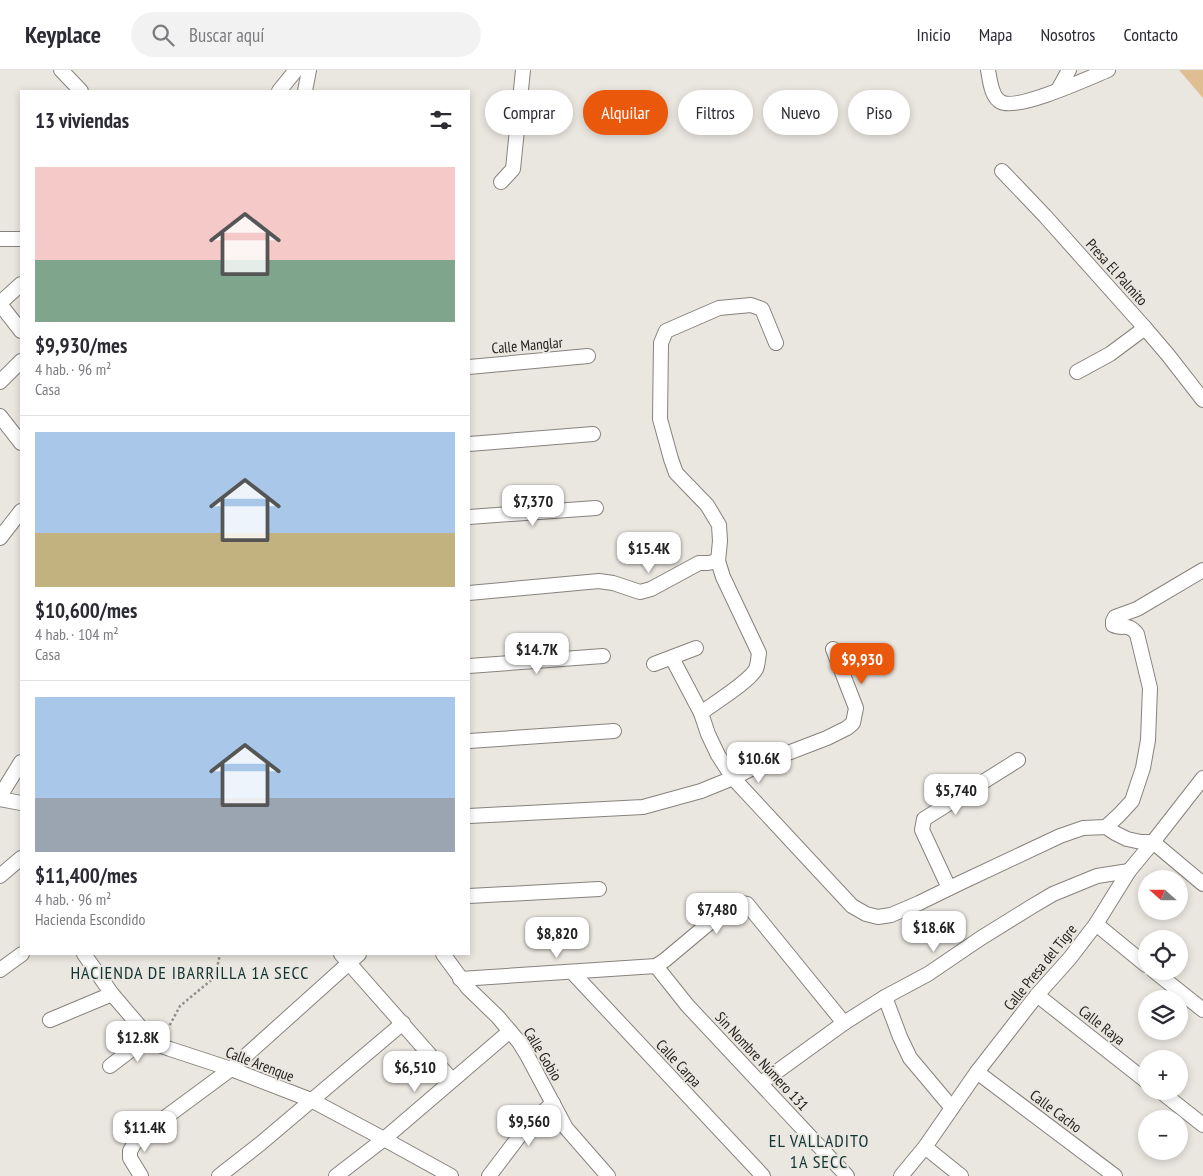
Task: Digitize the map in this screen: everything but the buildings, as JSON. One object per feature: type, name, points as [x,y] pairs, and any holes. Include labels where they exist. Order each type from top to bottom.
[{"type":"street","points":[[61,70],[80,90]]},
{"type":"street","points":[[280,90],[296,70]]},
{"type":"street","points":[[304,90],[309,70]]},
{"type":"street","points":[[501,182],[513,169],[522,70]]},
{"type":"street","points":[[988,70],[996,98],[1001,102],[1009,104],[1018,103],[1058,90],[1108,70]]},
{"type":"street","points":[[1058,90],[1069,70]]},
{"type":"street","name":"Presa El Palmito","points":[[1002,171],[1145,328],[1203,400]]},
{"type":"street","points":[[0,239],[20,239]]},
{"type":"street","points":[[20,285],[0,303],[20,330]]},
{"type":"street","points":[[701,713],[755,671],[759,653],[727,585],[718,561],[719,525],[707,505],[676,473],[669,451],[660,419],[661,343],[666,331],[719,308],[751,305],[762,308],[776,343]]},
{"type":"street","points":[[1077,372],[1110,354],[1145,328]]},
{"type":"street","name":"Calle Manglar","points":[[470,367],[588,356]]},
{"type":"street","points":[[0,382],[20,362]]},
{"type":"street","points":[[0,416],[20,442]]},
{"type":"street","points":[[470,444],[594,434]]},
{"type":"street","points":[[470,517],[596,508]]},
{"type":"street","points":[[0,538],[20,512]]},
{"type":"street","points":[[470,593],[599,581],[640,592],[651,589],[699,563],[718,561]]},
{"type":"street","points":[[672,658],[701,713],[718,755],[733,778],[852,906],[866,914],[878,917],[891,915],[1060,836],[1083,828],[1106,827],[1120,815],[1132,801],[1143,768],[1148,740],[1150,688],[1137,634],[1133,628],[1125,626],[1116,627],[1113,625],[1113,621],[1115,617],[1137,609],[1203,570]]},
{"type":"street","points":[[654,664],[696,648]]},
{"type":"street","points":[[470,816],[643,806],[662,802],[701,791],[733,778],[767,760],[826,738],[853,723],[856,708],[832,649]]},
{"type":"street","points":[[470,666],[603,656]]},
{"type":"street","points":[[470,741],[614,731]]},
{"type":"street","points":[[949,888],[922,830],[924,819],[1018,760]]},
{"type":"street","points":[[20,764],[0,797],[20,803]]},
{"type":"street","name":"Calle Presa del Tigre","points":[[901,1176],[925,1147],[977,1072],[1096,924],[1129,871],[1203,778]]},
{"type":"street","points":[[1106,827],[1127,839],[1153,842],[1203,884]]},
{"type":"street","points":[[0,876],[18,866]]},
{"type":"street","points":[[761,1083],[844,1023],[885,997],[928,974],[981,938],[1052,894],[1096,876],[1129,871]]},
{"type":"street","points":[[470,896],[599,888]]},
{"type":"street","points":[[460,978],[656,966],[736,902],[747,904],[844,1023]]},
{"type":"street","points":[[1096,924],[1138,958]]},
{"type":"street","points":[[0,970],[21,955]]},
{"type":"street","name":"Calle Arenque","points":[[85,955],[112,994],[154,1041],[170,1050],[231,1069],[311,1100],[451,1176]]},
{"type":"street","name":"Calle Gobio","points":[[444,955],[468,988],[510,1031],[527,1055],[566,1128],[608,1176]]},
{"type":"street","points":[[141,1176],[130,1158],[130,1151],[134,1144],[147,1131],[231,1069],[349,957],[378,997],[452,1080]]},
{"type":"street","name":"Sin Nombre Número 131","points":[[656,966],[687,1005],[847,1176]]},
{"type":"street","name":"Calle Carpa","points":[[572,972],[763,1176]]},
{"type":"street","points":[[1165,980],[1203,1010]]},
{"type":"street","points":[[50,1020],[112,994]]},
{"type":"street","name":"Calle Raya","points":[[1037,995],[1138,1075]]},
{"type":"street","points":[[885,997],[910,1058],[952,1108]]},
{"type":"street","points":[[219,1176],[403,1023]]},
{"type":"street","points":[[336,1176],[384,1139],[510,1031]]},
{"type":"street","points":[[110,1066],[154,1041]]},
{"type":"street","name":"Calle Cacho","points":[[977,1072],[1115,1176]]},
{"type":"street","points":[[1171,1100],[1203,1125]]},
{"type":"street","points":[[490,1176],[524,1130],[553,1103]]},
{"type":"street","points":[[925,1147],[961,1176]]},
{"type":"path","points":[[154,1041],[180,1006],[215,977],[220,955]]},
{"type":"shaded area","points":[[1179,70],[1203,70],[1203,98]]},
{"type":"district","name":"HACIENDA DE IBARRILLA 1A SECC","points":[[190,972]]},
{"type":"district","name":"EL VALLADITO 1A SECC","points":[[819,1150]]}]
